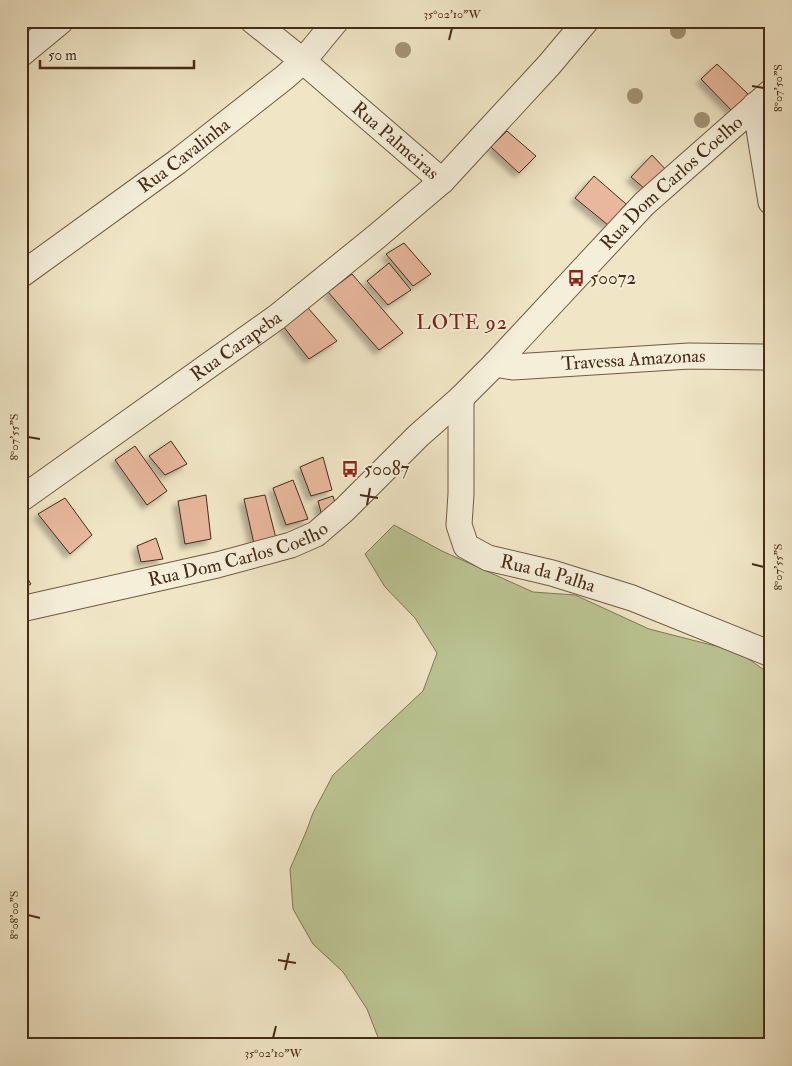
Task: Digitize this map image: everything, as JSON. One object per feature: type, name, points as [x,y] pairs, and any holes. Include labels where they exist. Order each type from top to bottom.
[{"type":"street","points":[[21,54],[61,21]]},
{"type":"street","name":"Rua Palmeiras","points":[[253,21],[442,181],[549,65],[586,21]]},
{"type":"street","name":"Rua Cavalinha","points":[[21,275],[176,162],[284,77],[302,61],[336,21]]},
{"type":"street","points":[[763,99],[771,202]]},
{"type":"street","name":"Rua Dom Carlos Coelho","points":[[21,609],[217,565],[291,545],[305,540],[325,527],[495,364],[644,204],[763,99]]},
{"type":"street","name":"Rua Carapeba","points":[[21,500],[277,317],[442,181]]},
{"type":"street","name":"Travessa Amazonas","points":[[495,364],[531,366],[689,356],[771,357]]},
{"type":"street","name":"Rua da Palha","points":[[461,398],[461,494],[459,525],[466,546],[488,558],[552,573],[632,598],[771,654]]},
{"type":"green space","points":[[394,525],[442,551],[533,592],[575,595],[649,629],[739,652],[771,675],[771,1018],[764,1045],[381,1045],[367,1009],[343,972],[313,944],[293,909],[290,869],[313,813],[333,775],[423,691],[437,653],[415,618],[385,587],[365,554]]},
{"type":"building","points":[[717,64],[749,95],[732,111],[701,79]]},
{"type":"building","points":[[507,131],[536,156],[519,173],[491,147]]},
{"type":"building","points":[[652,155],[671,175],[651,194],[631,177]]},
{"type":"building","points":[[594,176],[626,204],[608,225],[575,198]]},
{"type":"building","points":[[404,243],[431,274],[413,286],[386,254]]},
{"type":"building","points":[[389,263],[411,290],[388,305],[367,281]]},
{"type":"building","points":[[352,274],[403,333],[379,350],[328,292]]},
{"type":"building","points":[[308,308],[337,341],[309,359],[283,326]]},
{"type":"building","points":[[171,441],[187,464],[165,475],[149,456]]},
{"type":"building","points":[[135,446],[167,491],[147,505],[115,460]]},
{"type":"building","points":[[323,457],[332,490],[311,496],[300,467]]},
{"type":"building","points":[[293,480],[308,519],[286,525],[273,488]]},
{"type":"building","points":[[206,495],[211,539],[185,544],[178,501]]},
{"type":"building","points":[[265,495],[277,542],[255,548],[244,499]]},
{"type":"building","points":[[333,496],[337,510],[322,516],[318,501]]},
{"type":"building","points":[[65,498],[92,535],[70,554],[38,514]]},
{"type":"building","points":[[156,538],[163,559],[141,562],[137,546]]},
{"type":"building","points":[[21,568],[31,584],[21,590]]},
{"type":"place","name":"50072","points":[[576,278]]},
{"type":"place","name":"50087","points":[[350,469]]},
{"type":"district","name":"LOTE 92","points":[[462,322]]}]
